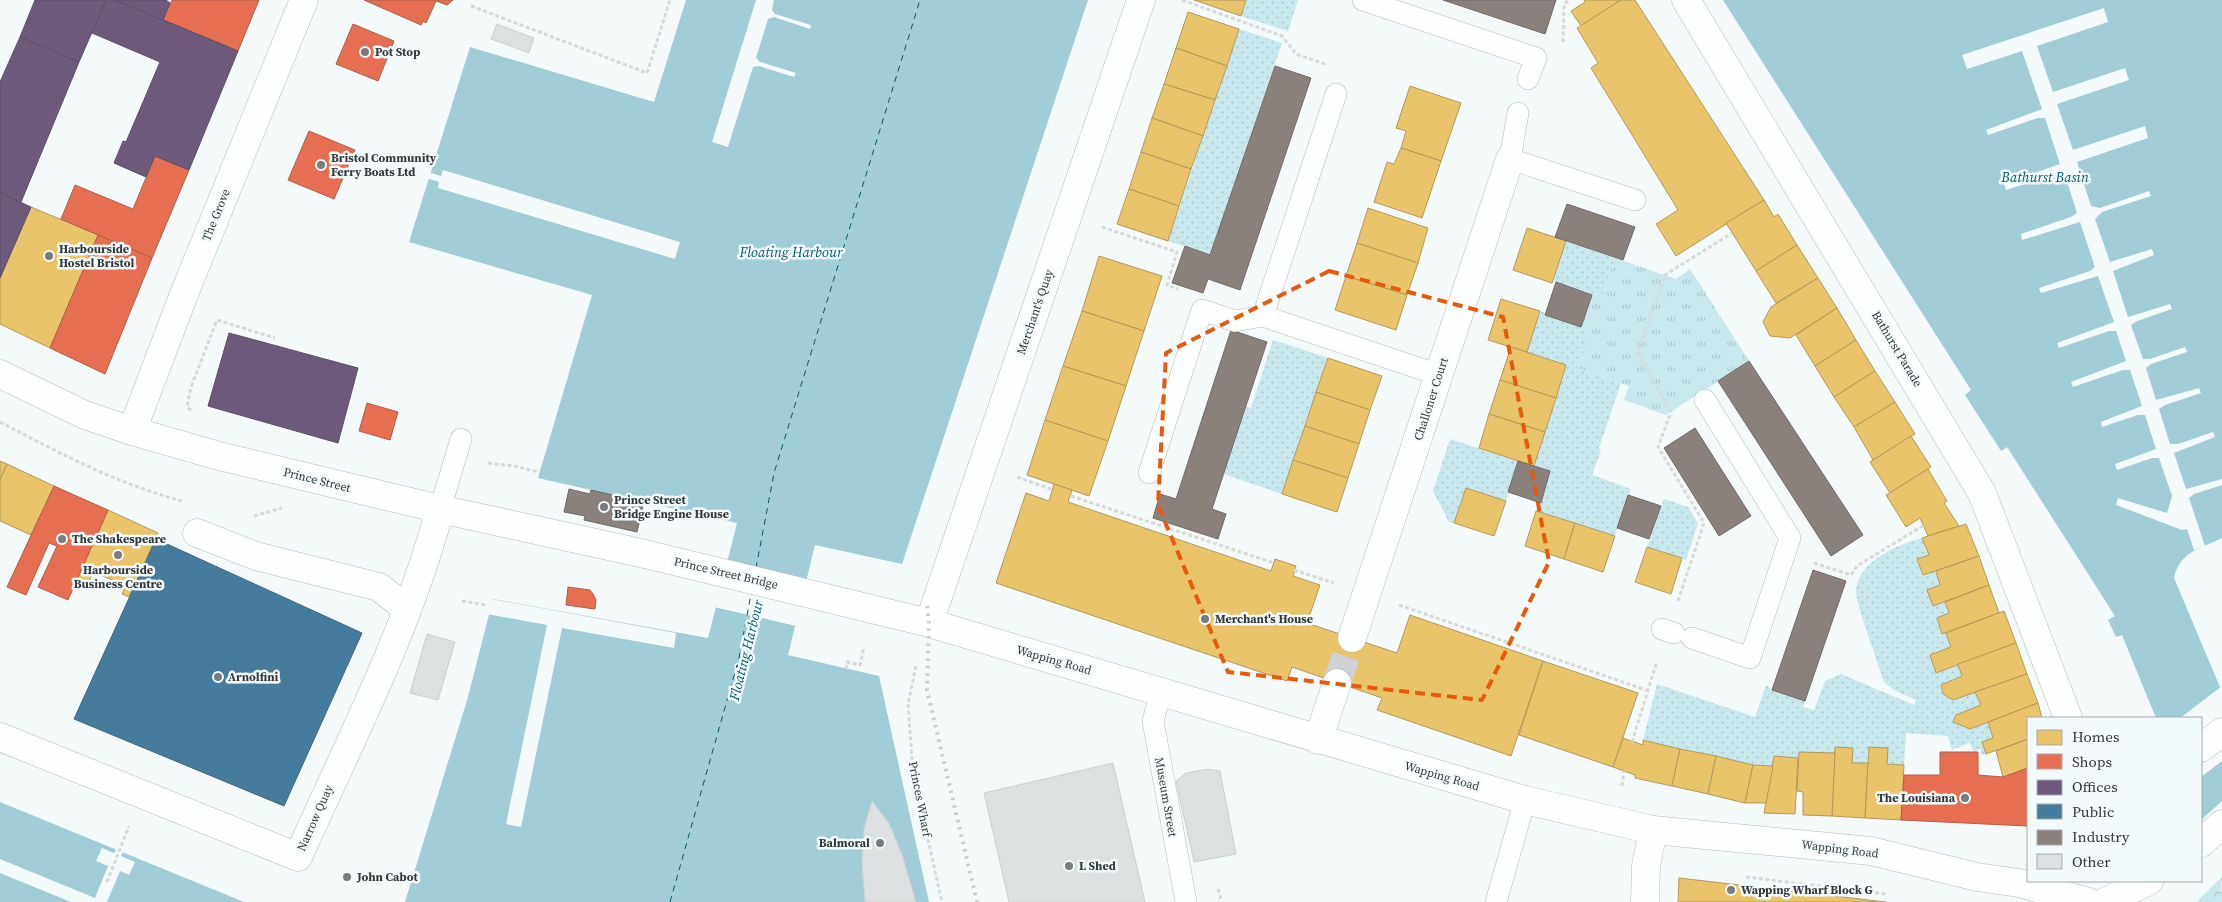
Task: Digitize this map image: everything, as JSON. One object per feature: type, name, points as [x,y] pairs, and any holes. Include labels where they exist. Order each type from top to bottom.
[{"type":"street","name":"The Grove","points":[[132,431],[184,294],[304,0]]},
{"type":"street","name":"Merchant's Quay","points":[[929,623],[1141,0]]},
{"type":"street","name":"Bathurst Parade","points":[[1686,0],[1982,492],[2068,717]]},
{"type":"street","name":"Challoner Court","points":[[1352,638],[1510,159]]},
{"type":"street","name":"Prince Street","points":[[0,374],[85,415],[132,431],[219,456],[440,510],[645,554]]},
{"type":"street","name":"Narrow Quay","points":[[0,737],[298,857],[407,609],[431,544],[440,510]]},
{"type":"street","points":[[197,533],[256,556],[379,587],[407,609]]},
{"type":"street","name":"Prince Street Bridge","points":[[645,554],[808,592]]},
{"type":"street","name":"Wapping Road","points":[[808,592],[929,623],[1525,800],[1653,830],[1870,850],[1977,877],[2019,883],[2090,902]]},
{"type":"street","points":[[1318,740],[1338,683]]},
{"type":"street","points":[[2202,747],[2222,732]]},
{"type":"street","points":[[2202,842],[2222,824]]},
{"type":"street","points":[[1645,902],[1646,866],[1653,830]]},
{"type":"street","points":[[2099,902],[2101,882]]},
{"type":"street","points":[[2104,902],[2147,882]]},
{"type":"lane","points":[[1363,0],[1536,58],[1528,79]]},
{"type":"lane","points":[[1264,316],[1336,94]]},
{"type":"lane","points":[[1518,113],[1510,159],[1635,200]]},
{"type":"lane","points":[[1149,473],[1202,310],[1234,321],[1264,316],[1439,375]]},
{"type":"lane","points":[[1674,633],[1750,658],[1790,538],[1705,400]]},
{"type":"lane","points":[[440,510],[461,439]]},
{"type":"lane","name":"Museum Street","points":[[1161,692],[1153,721],[1186,902]]},
{"type":"lane","points":[[1496,902],[1525,800]]},
{"type":"path","points":[[471,6],[647,73],[670,0]]},
{"type":"path","points":[[1182,0],[1282,36],[1296,54],[1324,64]]},
{"type":"path","points":[[1068,216],[1177,252],[1166,285],[1199,297],[1202,310]]},
{"type":"path","points":[[1632,742],[1646,690],[1674,633],[1704,523],[1658,447],[1671,412],[1638,352],[1665,275],[1732,233]]},
{"type":"path","points":[[193,412],[187,407],[191,387],[217,320],[274,338]]},
{"type":"path","points":[[0,422],[143,491],[188,503]]},
{"type":"path","points":[[514,466],[539,472]]},
{"type":"path","points":[[1071,496],[1274,563]]},
{"type":"path","points":[[246,518],[288,507]]},
{"type":"path","points":[[1785,554],[1851,575],[1857,566],[1924,526]]},
{"type":"path","points":[[1294,570],[1646,690]]},
{"type":"path","points":[[462,601],[486,605]]},
{"type":"path","points":[[846,669],[847,662],[860,665],[864,646]]},
{"type":"path","name":"Princes Wharf","points":[[916,666],[908,704],[913,773],[942,902]]},
{"type":"path","points":[[107,882],[120,851]]},
{"type":"highlighted area","points":[[1329,271],[1503,317],[1549,562],[1482,700],[1228,672],[1158,505],[1166,353]]},
{"type":"green space","points":[[1246,0],[1298,0],[1288,31],[1241,16]]},
{"type":"green space","points":[[1239,29],[1282,43],[1210,255],[1168,241]]},
{"type":"green space","points":[[1566,241],[1615,258],[1601,298],[1553,281]]},
{"type":"green space","points":[[1615,258],[1676,279],[1690,269],[1749,361],[1666,415],[1624,400],[1629,386],[1577,368],[1589,330],[1581,327],[1592,295],[1601,297]]},
{"type":"green space","points":[[1540,311],[1590,330],[1577,368],[1621,383],[1592,475],[1631,489],[1615,536],[1536,511],[1550,472],[1534,466],[1566,365],[1527,352]]},
{"type":"green space","points":[[1273,340],[1328,358],[1282,494],[1223,474],[1246,407],[1251,408]]},
{"type":"green space","points":[[1450,439],[1518,461],[1506,501],[1466,488],[1454,523],[1449,522],[1433,491]]},
{"type":"green space","points":[[1664,499],[1688,507],[1698,523],[1686,560],[1647,547]]},
{"type":"green space","points":[[1922,538],[1929,555],[1917,559],[1922,575],[1936,571],[1940,585],[1927,590],[1933,606],[1945,602],[1949,613],[1937,618],[1942,634],[1946,633],[1951,647],[1930,655],[1936,673],[1958,664],[1962,676],[1941,685],[1943,694],[1975,692],[1981,705],[1953,722],[1970,729],[1988,722],[1993,738],[1982,742],[1986,754],[1982,755],[1980,749],[1974,752],[1970,743],[1952,750],[1948,736],[1906,733],[1904,765],[1887,764],[1888,748],[1869,747],[1868,763],[1852,763],[1835,753],[1799,752],[1798,758],[1775,756],[1773,766],[1753,765],[1643,740],[1657,684],[1755,717],[1766,685],[1772,690],[1805,701],[1803,707],[1814,710],[1825,681],[1841,674],[1914,705],[1916,700],[1894,690],[1884,682],[1856,596],[1856,590],[1864,570],[1872,562],[1891,550]]},
{"type":"green space","points":[[2221,878],[2222,902],[2196,902]]},
{"type":"water","name":"Floating Harbour","points":[[686,0],[1088,0],[902,564],[815,545],[788,655],[879,676],[929,902],[405,902],[468,697],[493,599],[708,638],[737,523],[538,478],[592,295],[409,242],[470,47],[654,102]]},
{"type":"water","name":"Bathurst Basin","points":[[1723,0],[2222,0],[2222,538],[2186,556],[2177,569],[2174,578],[2222,692],[2222,882],[2202,832],[2202,717],[2156,717],[2122,635],[2116,637],[2108,620],[2115,616],[2007,447],[2001,451],[1965,395],[1971,390]]},
{"type":"water","points":[[0,802],[244,902],[0,902]]},
{"type":"pier","points":[[756,0],[774,0],[772,10],[775,14],[811,25],[810,29],[774,17],[768,19],[756,58],[760,62],[796,73],[794,77],[759,66],[753,67],[728,147],[712,142]]},
{"type":"pier","points":[[2104,8],[2108,22],[2037,46],[2053,92],[2125,68],[2129,80],[2057,104],[2073,150],[2145,126],[2148,138],[2077,162],[2091,206],[2100,208],[2149,191],[2151,196],[2102,212],[2095,219],[2110,262],[2152,249],[2154,255],[2113,271],[2128,317],[2170,304],[2172,309],[2137,321],[2131,325],[2143,359],[2150,359],[2185,347],[2187,352],[2151,364],[2146,368],[2156,400],[2199,388],[2201,393],[2165,405],[2159,409],[2170,444],[2178,444],[2213,432],[2215,437],[2174,453],[2186,489],[2222,479],[2222,485],[2194,494],[2189,498],[2205,546],[2194,550],[2187,529],[2182,530],[2116,505],[2118,498],[2167,513],[2172,496],[2159,458],[2152,458],[2117,470],[2115,464],[2156,449],[2145,415],[2138,415],[2102,427],[2101,422],[2142,406],[2130,370],[2123,370],[2073,387],[2071,382],[2126,361],[2116,331],[2109,331],[2059,348],[2057,343],[2114,322],[2098,276],[2041,293],[2039,288],[2090,271],[2095,267],[2080,222],[2022,240],[2021,234],[2071,217],[2077,213],[2064,172],[2006,190],[2004,184],[2060,164],[2045,118],[2038,118],[1988,135],[1986,130],[2042,109],[2022,51],[1967,69],[1962,55]]},
{"type":"pier","points":[[443,170],[680,242],[675,259],[438,188],[439,182],[426,178],[428,172],[441,176]]},
{"type":"pier","points":[[726,560],[808,586],[796,626],[714,607]]},
{"type":"pier","points":[[491,599],[676,633],[674,648],[562,628],[521,827],[506,824],[547,625],[487,614]]},
{"type":"pier","points":[[2222,686],[2222,761],[2202,776],[2202,717],[2181,717]]},
{"type":"pier","points":[[2222,801],[2222,877],[2219,880],[2202,838],[2202,819]]},
{"type":"pier","points":[[102,848],[114,853],[116,849],[123,852],[121,856],[135,862],[129,875],[120,871],[107,902],[71,902],[0,873],[0,859],[95,898],[108,866],[96,861]]},
{"type":"building: Homes","points":[[1194,0],[1246,0],[1241,16]]},
{"type":"building: Homes","points":[[1584,0],[1621,0],[1581,26],[1571,11],[1585,2]]},
{"type":"building: Homes","points":[[1621,0],[1635,0],[1764,200],[1676,256],[1656,224],[1678,210],[1591,68],[1598,63],[1577,28]]},
{"type":"building: Homes","points":[[1188,12],[1239,29],[1227,66],[1176,48]]},
{"type":"building: Homes","points":[[1176,48],[1227,66],[1215,100],[1164,84]]},
{"type":"building: Homes","points":[[1164,84],[1215,100],[1203,136],[1152,118]]},
{"type":"building: Homes","points":[[1410,86],[1461,103],[1441,161],[1401,148],[1406,131],[1396,128]]},
{"type":"building: Homes","points":[[1152,118],[1203,136],[1191,169],[1141,152]]},
{"type":"building: Homes","points":[[1401,148],[1441,161],[1422,218],[1374,202],[1387,162],[1394,164]]},
{"type":"building: Homes","points":[[1141,152],[1191,169],[1179,206],[1129,189]]},
{"type":"building: Homes","points":[[1129,189],[1179,206],[1168,241],[1117,224]]},
{"type":"building: Homes","points":[[1764,200],[1774,217],[1778,214],[1797,245],[1756,271],[1726,223]]},
{"type":"building: Homes","name":"Harbourside Hostel Bristol","points":[[31,207],[98,235],[50,348],[0,324],[0,278]]},
{"type":"building: Homes","points":[[1368,208],[1428,228],[1418,263],[1357,243]]},
{"type":"building: Homes","points":[[1527,228],[1566,241],[1552,283],[1513,270]]},
{"type":"building: Homes","points":[[1357,243],[1418,263],[1407,295],[1346,276]]},
{"type":"building: Homes","points":[[1797,245],[1818,278],[1776,303],[1756,271]]},
{"type":"building: Homes","points":[[1099,256],[1162,276],[1144,331],[1082,311]]},
{"type":"building: Homes","points":[[1346,276],[1407,295],[1396,330],[1335,310]]},
{"type":"building: Homes","points":[[1818,278],[1837,308],[1790,338],[1770,336],[1763,322],[1771,307]]},
{"type":"building: Homes","points":[[1501,299],[1540,311],[1527,352],[1488,340]]},
{"type":"building: Homes","points":[[1837,308],[1856,340],[1815,366],[1796,335]]},
{"type":"building: Homes","points":[[1082,311],[1144,331],[1126,386],[1063,366]]},
{"type":"building: Homes","points":[[1856,340],[1875,371],[1834,397],[1815,366]]},
{"type":"building: Homes","points":[[1511,347],[1566,365],[1556,398],[1500,380]]},
{"type":"building: Homes","points":[[1328,358],[1382,376],[1370,410],[1316,392]]},
{"type":"building: Homes","points":[[1063,366],[1126,386],[1108,441],[1045,420]]},
{"type":"building: Homes","points":[[1875,371],[1895,402],[1854,427],[1834,397]]},
{"type":"building: Homes","points":[[1500,380],[1556,398],[1545,432],[1489,414]]},
{"type":"building: Homes","points":[[1316,392],[1370,410],[1359,444],[1305,426]]},
{"type":"building: Homes","points":[[1895,402],[1915,434],[1873,460],[1854,427]]},
{"type":"building: Homes","points":[[1489,414],[1545,432],[1534,466],[1479,448]]},
{"type":"building: Homes","points":[[1045,420],[1108,441],[1089,496],[1027,475]]},
{"type":"building: Homes","points":[[1305,426],[1359,444],[1348,478],[1293,460]]},
{"type":"building: Homes","points":[[1911,436],[1931,467],[1890,493],[1870,462]]},
{"type":"building: Homes","points":[[1293,460],[1348,478],[1337,512],[1282,494]]},
{"type":"building: Homes","points":[[0,461],[7,464],[0,480]]},
{"type":"building: Homes","points":[[7,464],[54,486],[31,535],[0,521],[0,480]]},
{"type":"building: Homes","points":[[1928,469],[1947,501],[1944,503],[1959,526],[1928,536],[1920,518],[1906,527],[1886,495]]},
{"type":"building: Homes","name":"Merchant's House","points":[[1054,484],[1072,490],[1068,502],[1271,571],[1275,559],[1296,566],[1293,576],[1320,585],[1307,623],[1397,653],[1410,615],[1543,661],[1511,756],[1377,710],[1382,698],[1292,667],[1287,681],[996,583],[1026,493],[1049,501]]},
{"type":"building: Homes","points":[[1466,488],[1506,501],[1494,536],[1454,523]]},
{"type":"building: Homes","name":"Harbourside Business Centre","points":[[108,510],[158,533],[129,597],[122,594],[126,586],[93,572],[87,587],[76,582]]},
{"type":"building: Homes","points":[[1536,511],[1575,523],[1564,559],[1525,546]]},
{"type":"building: Homes","points":[[1575,523],[1615,536],[1603,572],[1564,559]]},
{"type":"building: Homes","points":[[1966,524],[1979,556],[1923,575],[1917,559],[1929,555],[1922,538]]},
{"type":"building: Homes","points":[[1647,547],[1682,558],[1671,594],[1635,582]]},
{"type":"building: Homes","points":[[1979,556],[1989,585],[1933,606],[1927,590],[1940,585],[1936,571]]},
{"type":"building: Homes","points":[[1989,585],[1999,613],[1942,634],[1937,618],[1949,613],[1945,602]]},
{"type":"building: Homes","points":[[2004,611],[2016,643],[1936,673],[1930,655],[1951,647],[1946,633]]},
{"type":"building: Homes","points":[[2016,643],[2027,674],[1953,700],[1943,694],[1941,685],[1962,676],[1958,664]]},
{"type":"building: Homes","points":[[1543,661],[1638,693],[1613,767],[1519,735]]},
{"type":"building: Homes","points":[[2027,674],[2038,703],[1970,729],[1953,722],[1956,715],[1981,705],[1975,692]]},
{"type":"building: Homes","points":[[2038,703],[2042,717],[2027,717],[2027,739],[1986,754],[1982,742],[1993,738],[1988,722]]},
{"type":"building: Homes","points":[[1623,738],[1643,745],[1643,740],[1680,749],[1672,786],[1635,778],[1635,775],[1613,767]]},
{"type":"building: Homes","points":[[2027,739],[2027,768],[2003,777],[1996,751]]},
{"type":"building: Homes","points":[[1835,747],[1853,748],[1852,763],[1868,763],[1865,818],[1832,816]]},
{"type":"building: Homes","points":[[1869,747],[1888,748],[1887,764],[1904,765],[1901,820],[1865,818]]},
{"type":"building: Homes","points":[[1680,749],[1716,756],[1708,794],[1672,786]]},
{"type":"building: Homes","points":[[1799,752],[1835,753],[1832,816],[1803,815],[1803,792],[1797,791]]},
{"type":"building: Homes","points":[[1716,756],[1753,765],[1745,803],[1708,794]]},
{"type":"building: Homes","points":[[1774,756],[1798,758],[1795,814],[1764,813]]},
{"type":"building: Homes","points":[[1753,765],[1773,766],[1766,803],[1745,803]]},
{"type":"building: Homes","name":"Wapping Wharf Block G","points":[[1679,878],[1886,902],[1678,902]]},
{"type":"building: Shops","points":[[172,0],[259,0],[238,51],[163,20]]},
{"type":"building: Shops","points":[[364,0],[453,0],[447,5],[436,1],[426,23],[423,21],[421,25]]},
{"type":"building: Shops","name":"Pot Stop","points":[[353,24],[394,41],[378,81],[336,64]]},
{"type":"building: Shops","name":"Bristol Community Ferry Boats Ltd","points":[[309,131],[355,150],[334,199],[288,180]]},
{"type":"building: Shops","points":[[155,156],[189,170],[152,258],[61,219],[75,185],[133,209]]},
{"type":"building: Shops","points":[[98,235],[152,258],[105,374],[50,348]]},
{"type":"building: Shops","points":[[367,403],[398,412],[390,440],[359,431]]},
{"type":"building: Shops","name":"The Shakespeare","points":[[54,486],[108,510],[68,600],[38,587],[57,546],[49,543],[26,595],[7,587]]},
{"type":"building: Shops","points":[[568,587],[590,590],[596,600],[595,609],[566,605]]},
{"type":"building: Shops","name":"The Louisiana","points":[[1940,752],[1978,752],[1978,775],[2003,777],[2027,768],[2027,826],[1901,820],[1904,775],[1940,775]]},
{"type":"building: Offices","points":[[35,0],[106,0],[79,62],[20,37]]},
{"type":"building: Offices","points":[[106,0],[115,0],[238,51],[189,170],[155,156],[146,177],[114,163],[123,141],[126,142],[160,62],[92,33]]},
{"type":"building: Offices","points":[[115,0],[166,0],[170,3],[163,20]]},
{"type":"building: Offices","points":[[20,37],[79,62],[21,202],[0,193],[0,82]]},
{"type":"building: Offices","points":[[0,193],[31,207],[0,278]]},
{"type":"building: Offices","points":[[229,333],[358,368],[338,443],[208,406]]},
{"type":"building: Public","name":"Arnolfini","points":[[156,539],[362,633],[284,806],[74,719]]},
{"type":"building: Industry","points":[[1443,0],[1556,0],[1545,34]]},
{"type":"building: Industry","points":[[1275,66],[1311,78],[1240,290],[1208,279],[1203,293],[1172,283],[1185,246],[1210,255]]},
{"type":"building: Industry","points":[[1567,204],[1635,227],[1623,260],[1555,237]]},
{"type":"building: Industry","points":[[1556,282],[1592,295],[1581,327],[1545,315]]},
{"type":"building: Industry","points":[[1231,330],[1267,342],[1212,509],[1226,514],[1218,539],[1153,518],[1160,494],[1176,499]]},
{"type":"building: Industry","points":[[1749,361],[1863,535],[1831,556],[1718,381]]},
{"type":"building: Industry","points":[[1695,428],[1751,516],[1719,536],[1664,448]]},
{"type":"building: Industry","points":[[1518,461],[1550,471],[1541,503],[1508,492]]},
{"type":"building: Industry","name":"Prince Street Bridge Engine House","points":[[569,489],[590,494],[591,490],[644,502],[637,532],[584,520],[585,516],[564,512]]},
{"type":"building: Industry","points":[[1628,495],[1661,506],[1649,539],[1617,528]]},
{"type":"building: Industry","points":[[1813,570],[1846,581],[1805,701],[1772,690]]},
{"type":"building: Other","points":[[497,24],[534,38],[529,53],[491,39]]},
{"type":"building: Other","points":[[427,634],[455,642],[438,700],[410,693]]},
{"type":"building: Other","name":"L Shed","points":[[1113,763],[1145,902],[1009,902],[984,793]]},
{"type":"building: Other","points":[[1208,769],[1220,771],[1236,854],[1194,862],[1176,781],[1186,773]]},
{"type":"building: Other","name":"Balmoral","points":[[872,801],[889,823],[903,857],[916,902],[865,902],[862,864],[864,828]]},
{"type":"ferry route","points":[[756,568],[774,473],[920,0]]},
{"type":"ferry route","points":[[670,902],[739,658],[751,594]]},
{"type":"tunnel","points":[[1337,683],[1352,638]]},
{"type":"railway","points":[[927,606],[929,623],[927,690],[977,902]]},
{"type":"place","name":"Pot Stop","points":[[365,52]]},
{"type":"place","name":"Bristol Community Ferry Boats Ltd","points":[[321,165]]},
{"type":"place","name":"Harbourside Hostel Bristol","points":[[49,256]]},
{"type":"place","name":"Prince Street Bridge Engine House","points":[[604,507]]},
{"type":"place","name":"The Shakespeare","points":[[62,539]]},
{"type":"place","name":"Harbourside Business Centre","points":[[118,555]]},
{"type":"place","name":"Merchant's House","points":[[1205,619]]},
{"type":"place","name":"Arnolfini","points":[[218,677]]},
{"type":"place","name":"The Louisiana","points":[[1965,798]]},
{"type":"place","name":"Balmoral","points":[[880,843]]},
{"type":"place","name":"L Shed","points":[[1069,866]]},
{"type":"place","name":"John Cabot","points":[[347,877]]},
{"type":"place","name":"Wapping Wharf Block G","points":[[1731,890]]}]
